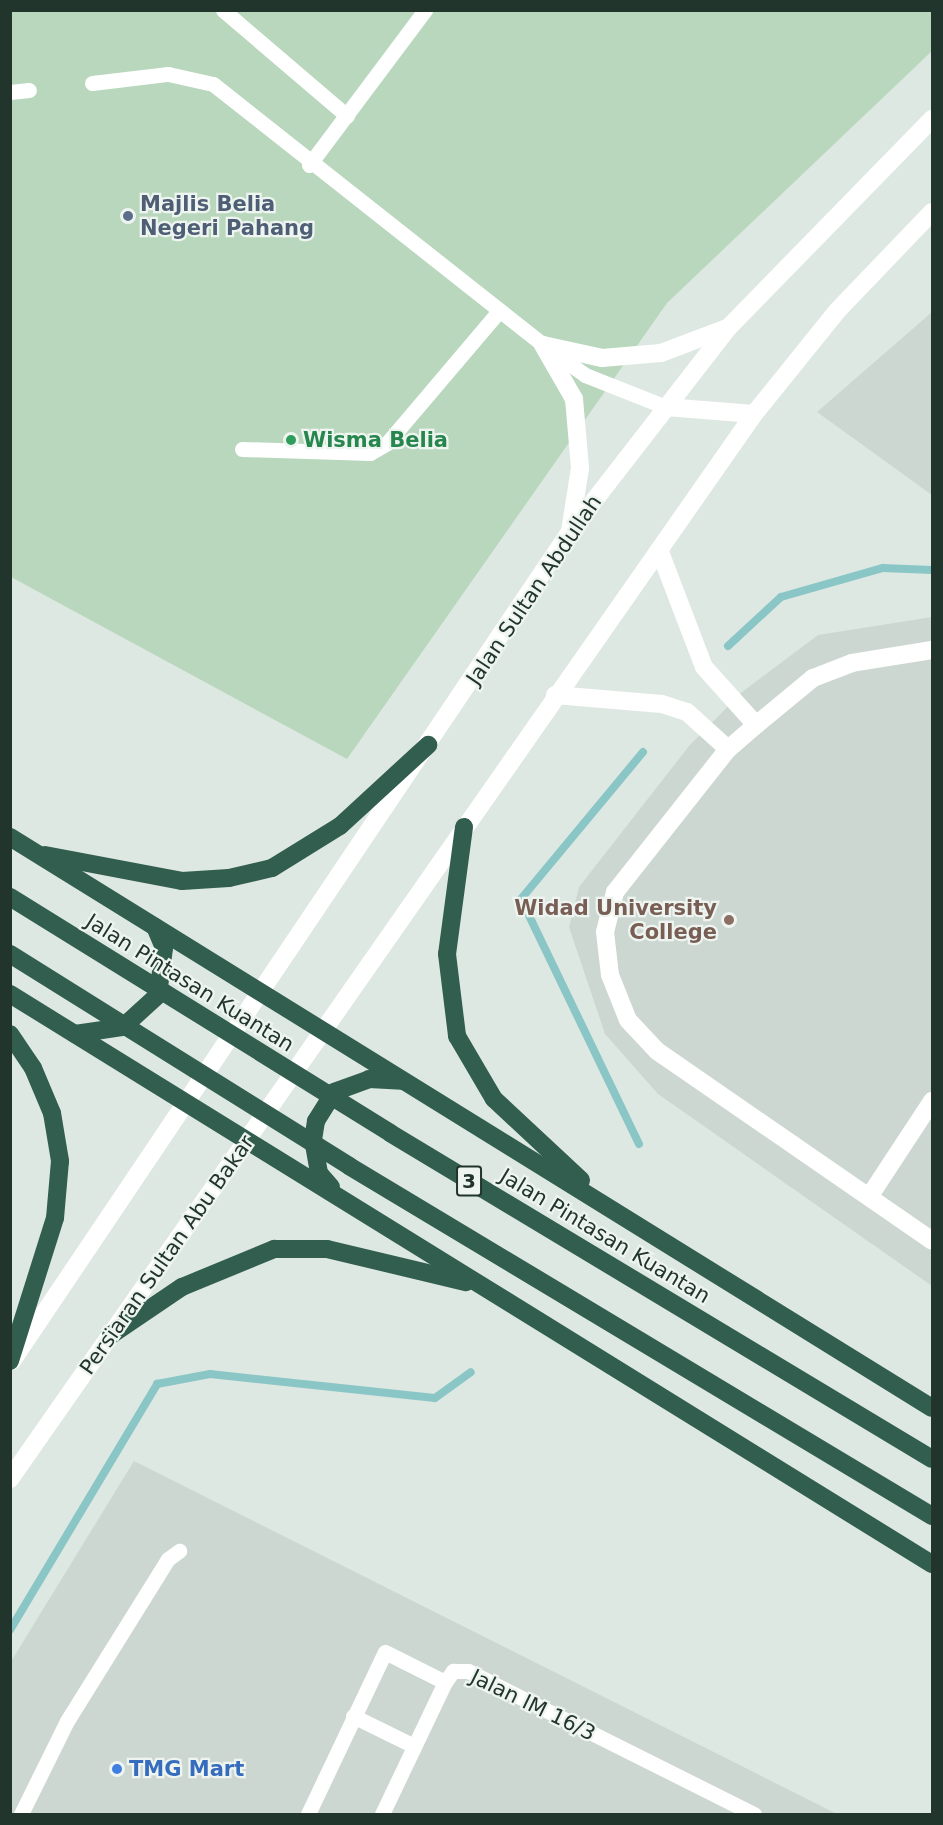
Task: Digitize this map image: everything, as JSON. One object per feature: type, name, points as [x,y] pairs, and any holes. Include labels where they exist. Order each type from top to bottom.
[{"type":"highway","points":[[34,853],[182,881],[229,878],[272,868],[340,826],[428,745]]},
{"type":"highway","points":[[464,827],[447,954],[457,1036],[494,1099],[613,1209]]},
{"type":"highway","points":[[10,837],[933,1408]]},
{"type":"highway","name":"Jalan Pintasan Kuantan","points":[[10,897],[390,1133],[933,1459]]},
{"type":"highway","points":[[75,1034],[123,1027],[158,995],[164,948],[155,927]]},
{"type":"highway","name":"3","points":[[10,954],[349,1166],[933,1516]]},
{"type":"highway","points":[[10,994],[933,1564]]},
{"type":"highway","points":[[10,1035],[33,1068],[52,1113],[60,1161],[55,1218],[10,1362]]},
{"type":"highway","points":[[351,1204],[319,1173],[313,1140],[316,1121],[334,1092],[352,1084],[405,1081]]},
{"type":"highway","points":[[111,1335],[182,1287],[274,1249],[327,1248],[485,1287]]},
{"type":"main road","name":"Jalan Sultan Abdullah","points":[[187,1102],[569,533],[729,327],[933,119]]},
{"type":"main road","points":[[323,1030],[555,695],[660,552],[754,414],[837,311],[933,212]]},
{"type":"main road","points":[[543,345],[602,358],[661,353],[729,327]]},
{"type":"main road","points":[[543,345],[574,399],[580,468],[569,533]]},
{"type":"main road","points":[[666,407],[754,414]]},
{"type":"main road","points":[[660,552],[704,667],[756,725]]},
{"type":"main road","points":[[933,650],[852,663],[813,678],[728,749],[615,892],[605,932],[610,975],[628,1020],[657,1051],[933,1242]]},
{"type":"main road","points":[[555,695],[662,704],[687,712],[728,749]]},
{"type":"main road","name":"Persiaran Sultan Abu Bakar","points":[[10,1479],[323,1030]]},
{"type":"main road","points":[[869,1197],[933,1101]]},
{"type":"main road","points":[[10,1362],[187,1102]]},
{"type":"lane","points":[[223,10],[347,116]]},
{"type":"lane","points":[[309,165],[425,10]]},
{"type":"lane","points":[[92,83],[168,74],[213,84],[309,165],[585,375],[666,407]]},
{"type":"lane","points":[[10,92],[29,90]]},
{"type":"lane","points":[[242,449],[370,453],[387,442],[500,311]]},
{"type":"lane","points":[[21,1815],[67,1721],[168,1559],[179,1551]]},
{"type":"lane","points":[[308,1815],[385,1652],[445,1683]]},
{"type":"lane","name":"Jalan IM 16/3","points":[[382,1815],[445,1683],[453,1671],[468,1671],[754,1815]]},
{"type":"lane","points":[[353,1716],[414,1746]]},
{"type":"shaded area","points":[[932,312],[932,495],[817,412]]},
{"type":"shaded area","points":[[932,617],[932,1286],[658,1094],[605,1034],[569,927],[579,887],[689,746],[742,692],[818,635]]},
{"type":"shaded area","points":[[134,1461],[837,1814],[11,1814],[10,1663]]},
{"type":"green space","name":"Wisma Belia","points":[[932,10],[932,51],[667,303],[347,759],[11,577],[10,11]]},
{"type":"waterway","points":[[728,646],[781,597],[883,568],[932,570]]},
{"type":"waterway","points":[[639,1144],[521,899],[643,752]]},
{"type":"waterway","points":[[10,1630],[157,1384],[210,1374],[435,1398],[471,1372]]},
{"type":"place","name":"Majlis Belia Negeri Pahang","points":[[128,216]]},
{"type":"place","name":"Wisma Belia","points":[[291,440]]},
{"type":"place","name":"Widad University College","points":[[729,920]]},
{"type":"place","name":"TMG Mart","points":[[117,1769]]}]
